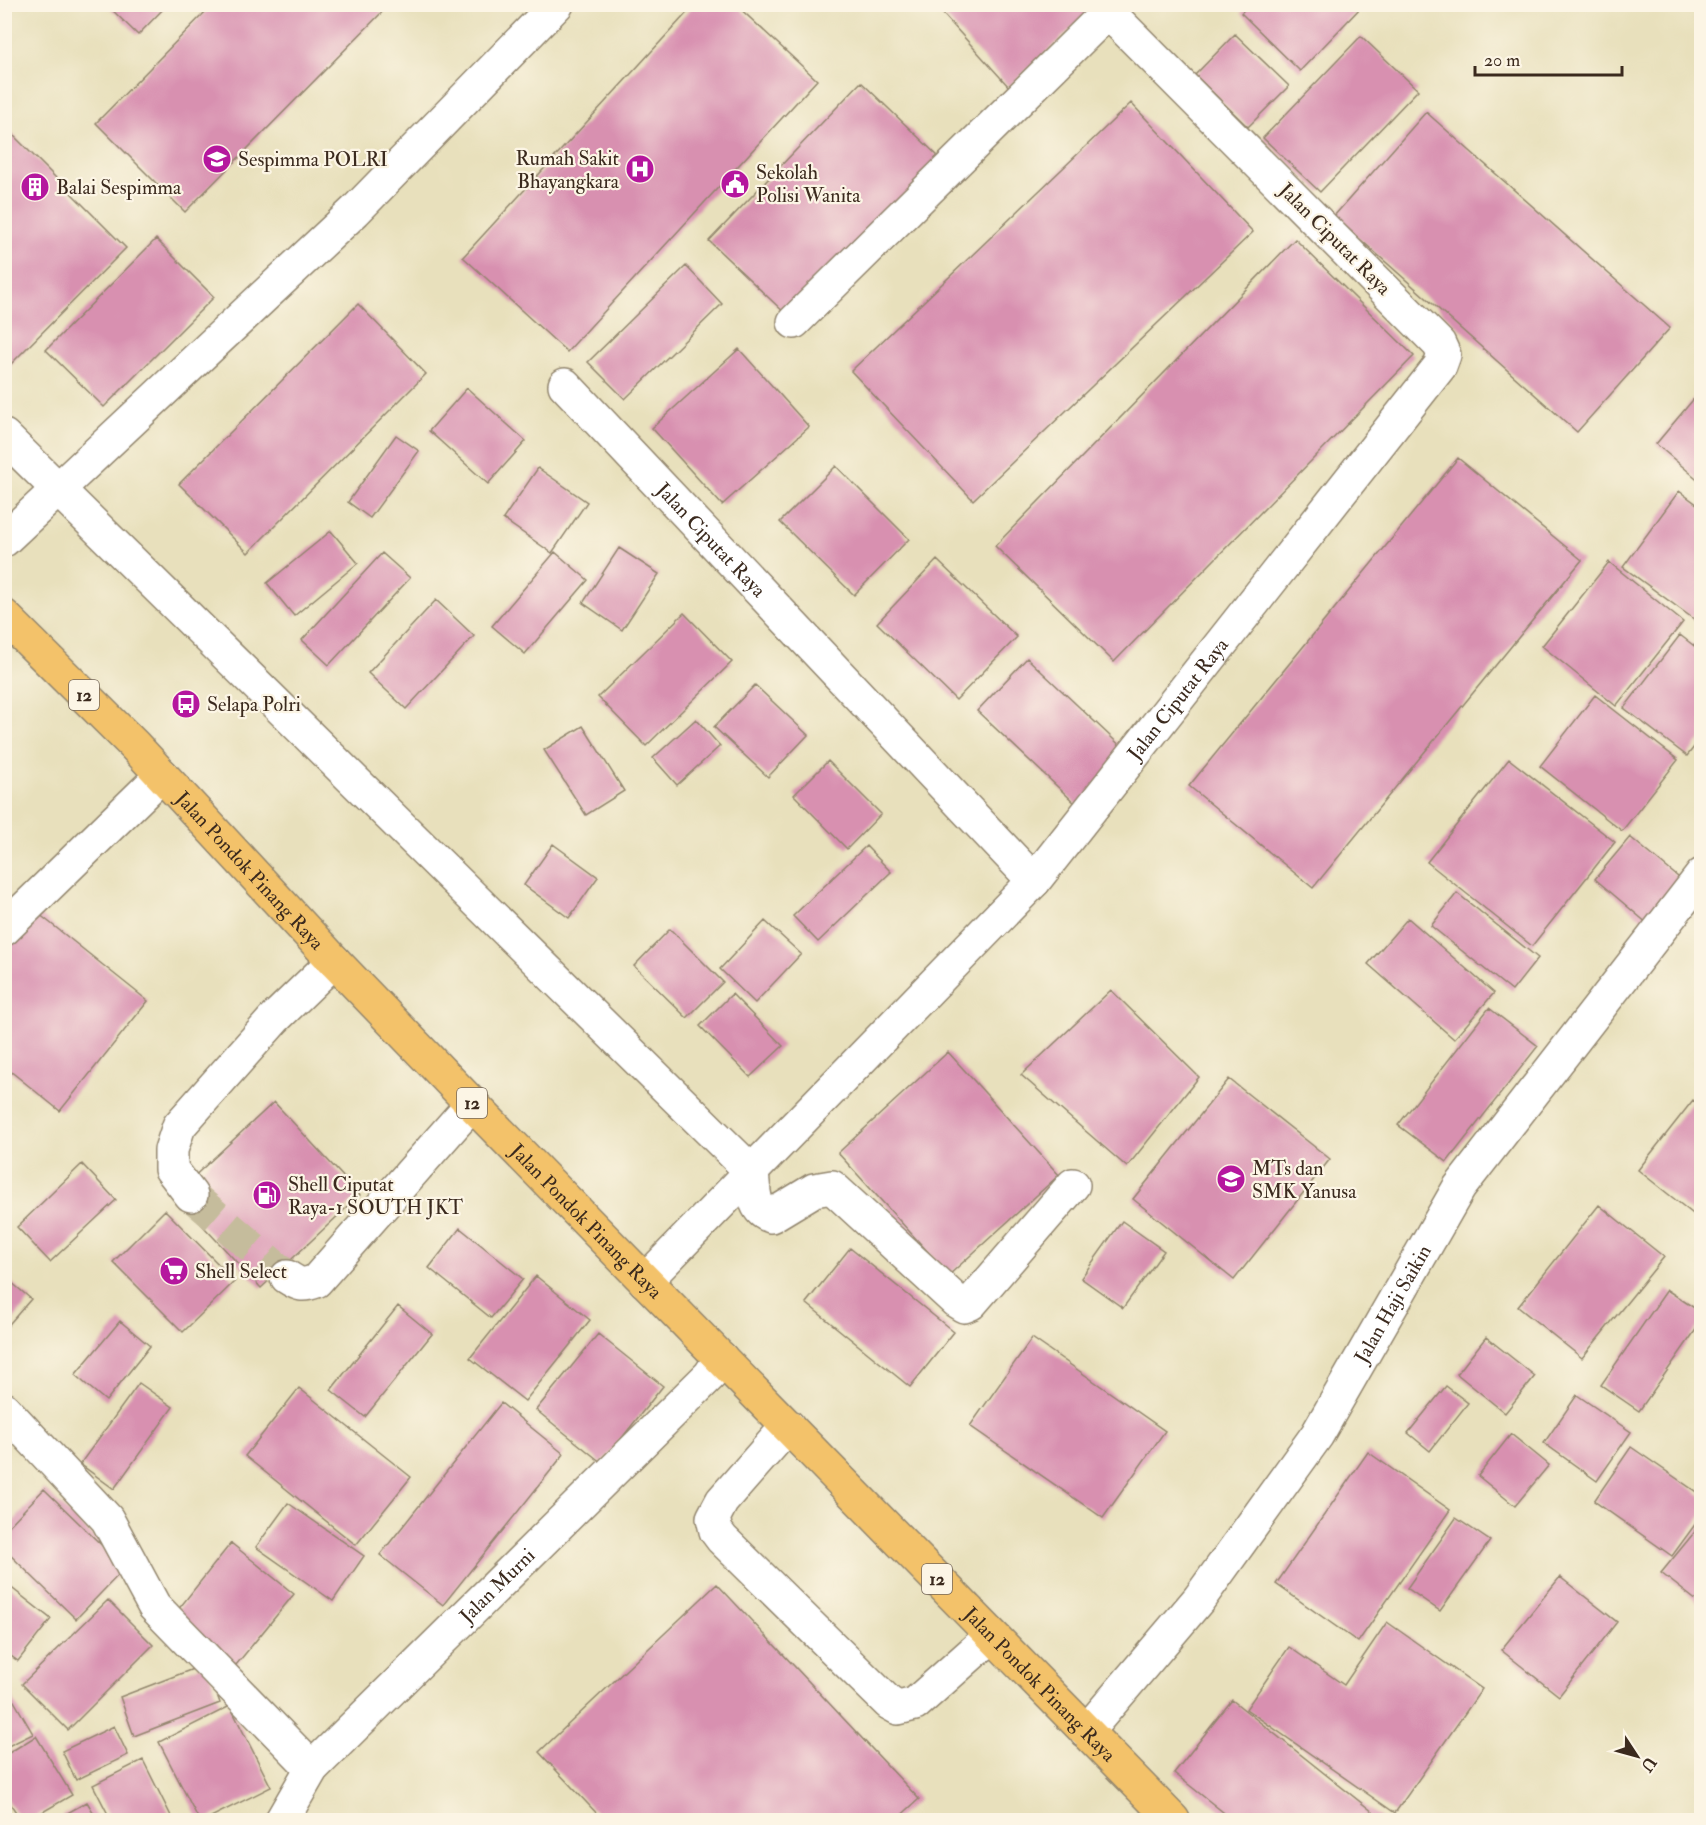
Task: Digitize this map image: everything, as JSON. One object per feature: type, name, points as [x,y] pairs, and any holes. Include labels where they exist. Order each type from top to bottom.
[{"type":"highway","name":"Jalan Pondok Pinang Raya","points":[[4,616],[162,775],[334,961],[472,1104],[1173,1821]]},
{"type":"street","points":[[4,540],[355,212],[557,4]]},
{"type":"street","points":[[794,322],[1112,8]]},
{"type":"street","name":"Jalan Ciputat Raya","points":[[565,385],[1034,881],[1440,366],[1444,355],[1439,344],[1112,8]]},
{"type":"street","points":[[4,436],[752,1172],[758,1208],[764,1214],[771,1216],[814,1190],[832,1187],[964,1306],[971,1303],[1073,1185]]},
{"type":"street","points":[[4,929],[162,775]]},
{"type":"street","name":"Jalan Haji Saikin","points":[[1086,1732],[1199,1599],[1317,1435],[1459,1188],[1701,875]]},
{"type":"street","points":[[645,1281],[1034,881]]},
{"type":"street","points":[[191,1195],[171,1169],[171,1150],[179,1126],[274,1019],[334,961]]},
{"type":"street","points":[[287,1277],[304,1286],[316,1281],[472,1104]]},
{"type":"street","name":"Jalan Murni","points":[[282,1821],[312,1768],[710,1375],[721,1358]]},
{"type":"street","points":[[4,1409],[107,1519],[154,1606],[312,1768]]},
{"type":"street","points":[[788,1426],[722,1501],[713,1518],[716,1531],[722,1539],[889,1703],[898,1708],[915,1704],[993,1637]]},
{"type":"building","points":[[106,4],[168,4],[138,35]]},
{"type":"building","points":[[213,4],[390,4],[185,212],[96,123]]},
{"type":"building","name":"Rumah Sakit Bhayangkara","points":[[695,4],[735,4],[817,80],[567,352],[463,257]]},
{"type":"building","points":[[934,4],[1098,4],[1009,87]]},
{"type":"building","points":[[1249,4],[1364,4],[1300,71],[1241,13]]},
{"type":"building","points":[[1235,34],[1289,86],[1248,127],[1195,75]]},
{"type":"building","points":[[1361,36],[1418,90],[1320,192],[1263,138]]},
{"type":"building","points":[[861,82],[941,159],[789,317],[709,241]]},
{"type":"building","points":[[1131,103],[1253,232],[973,500],[851,371]]},
{"type":"building","points":[[1426,112],[1670,328],[1577,432],[1334,216]]},
{"type":"building","name":"Balai Sespimma","points":[[4,126],[126,248],[8,367],[4,364]]},
{"type":"building","points":[[156,239],[214,297],[104,407],[46,350]]},
{"type":"building","points":[[1295,239],[1414,356],[1114,662],[995,546]]},
{"type":"building","points":[[686,266],[722,304],[625,399],[588,362]]},
{"type":"building","points":[[358,304],[426,374],[248,553],[179,484]]},
{"type":"building","points":[[739,349],[809,427],[722,505],[652,428]]},
{"type":"building","points":[[467,388],[526,441],[488,484],[429,431]]},
{"type":"building","points":[[1702,389],[1702,483],[1656,444]]},
{"type":"building","points":[[396,435],[419,451],[370,518],[348,502]]},
{"type":"building","points":[[1458,458],[1582,560],[1313,888],[1189,786]]},
{"type":"building","points":[[836,466],[909,539],[854,595],[780,522]]},
{"type":"building","points":[[538,468],[587,502],[552,553],[503,519]]},
{"type":"building","points":[[1679,491],[1702,508],[1702,625],[1623,567]]},
{"type":"building","points":[[331,531],[358,563],[294,616],[267,583]]},
{"type":"building","points":[[619,548],[659,574],[622,630],[583,603]]},
{"type":"building","points":[[555,552],[588,580],[525,654],[492,626]]},
{"type":"building","points":[[382,553],[410,578],[329,665],[302,640]]},
{"type":"building","points":[[937,560],[1017,637],[956,700],[877,623]]},
{"type":"building","points":[[1609,562],[1683,622],[1616,706],[1542,646]]},
{"type":"building","points":[[436,600],[474,636],[406,709],[368,673]]},
{"type":"building","points":[[684,613],[732,662],[646,746],[598,697]]},
{"type":"building","points":[[1680,635],[1702,652],[1702,737],[1687,756],[1624,708]]},
{"type":"building","points":[[1027,658],[1128,753],[1078,806],[977,711]]},
{"type":"building","points":[[755,685],[808,735],[768,777],[714,727]]},
{"type":"building","points":[[1595,695],[1678,760],[1622,831],[1540,766]]},
{"type":"building","points":[[696,719],[720,746],[677,785],[653,758]]},
{"type":"building","points":[[583,726],[624,791],[586,815],[544,750]]},
{"type":"building","points":[[1509,759],[1615,842],[1532,946],[1427,862]]},
{"type":"building","points":[[828,761],[881,814],[847,849],[794,795]]},
{"type":"building","points":[[1630,837],[1684,882],[1648,924],[1595,879]]},
{"type":"building","points":[[553,844],[598,877],[569,918],[524,885]]},
{"type":"building","points":[[866,846],[891,872],[818,942],[793,916]]},
{"type":"building","points":[[1457,893],[1538,958],[1512,991],[1431,926]]},
{"type":"building","points":[[34,910],[148,1001],[60,1111],[4,1066],[4,947]]},
{"type":"building","points":[[1408,918],[1494,993],[1454,1039],[1368,964]]},
{"type":"building","points":[[765,921],[801,954],[755,1003],[720,969]]},
{"type":"building","points":[[670,929],[723,982],[687,1018],[634,966]]},
{"type":"building","points":[[1111,990],[1199,1077],[1127,1167],[1021,1075]]},
{"type":"building","points":[[732,994],[783,1046],[750,1077],[700,1026]]},
{"type":"building","points":[[1489,1008],[1538,1046],[1447,1162],[1398,1125]]},
{"type":"building","points":[[948,1052],[1059,1175],[949,1275],[838,1153]]},
{"type":"building","name":"MTs dan SMK Yanusa","points":[[1229,1079],[1330,1159],[1234,1280],[1133,1199]]},
{"type":"building","points":[[1693,1100],[1702,1107],[1702,1221],[1638,1170]]},
{"type":"building","name":"Shell Ciputat Raya-1 SOUTH JKT","points":[[274,1102],[360,1195],[261,1288],[174,1195]]},
{"type":"building","points":[[82,1164],[116,1200],[50,1262],[17,1227]]},
{"type":"building","points":[[1599,1205],[1664,1257],[1582,1358],[1518,1307]]},
{"type":"building","name":"Shell Select","points":[[165,1210],[235,1281],[183,1332],[113,1262]]},
{"type":"building","points":[[1122,1221],[1164,1251],[1123,1308],[1081,1278]]},
{"type":"building","points":[[460,1228],[523,1279],[491,1318],[429,1268]]},
{"type":"building","points":[[850,1248],[954,1332],[910,1387],[806,1303]]},
{"type":"building","points":[[4,1276],[31,1299],[4,1330]]},
{"type":"building","points":[[536,1276],[590,1320],[525,1401],[470,1358]]},
{"type":"building","points":[[1667,1290],[1702,1313],[1702,1321],[1639,1411],[1601,1385]]},
{"type":"building","points":[[398,1306],[432,1334],[365,1417],[331,1390]]},
{"type":"building","points":[[120,1321],[150,1346],[106,1401],[75,1375]]},
{"type":"building","points":[[598,1334],[663,1386],[602,1463],[536,1410]]},
{"type":"building","points":[[1486,1337],[1535,1376],[1505,1413],[1457,1374]]},
{"type":"building","points":[[1032,1338],[1165,1431],[1103,1518],[970,1426]]},
{"type":"building","points":[[139,1383],[173,1407],[114,1489],[80,1464]]},
{"type":"building","points":[[1446,1386],[1468,1403],[1430,1451],[1408,1433]]},
{"type":"building","points":[[299,1388],[411,1477],[356,1545],[245,1456]]},
{"type":"building","points":[[1577,1395],[1631,1432],[1597,1481],[1544,1443]]},
{"type":"building","points":[[501,1403],[564,1454],[443,1605],[380,1555]]},
{"type":"building","points":[[1511,1434],[1549,1465],[1515,1506],[1478,1476]]},
{"type":"building","points":[[1631,1447],[1702,1496],[1702,1515],[1672,1556],[1594,1501]]},
{"type":"building","points":[[1368,1452],[1450,1510],[1358,1642],[1276,1584]]},
{"type":"building","points":[[44,1489],[125,1568],[76,1619],[4,1549],[4,1531]]},
{"type":"building","points":[[288,1503],[364,1556],[333,1601],[256,1547]]},
{"type":"building","points":[[1456,1518],[1490,1541],[1440,1611],[1407,1588]]},
{"type":"building","points":[[1702,1523],[1702,1605],[1661,1573]]},
{"type":"building","points":[[231,1543],[294,1594],[236,1665],[173,1616]]},
{"type":"building","points":[[1560,1577],[1617,1622],[1559,1696],[1501,1650]]},
{"type":"building","points":[[4,1582],[51,1619],[18,1661],[4,1651]]},
{"type":"building","points":[[717,1584],[919,1799],[896,1820],[603,1820],[539,1752]]},
{"type":"building","points":[[108,1600],[153,1645],[68,1730],[22,1684]]},
{"type":"building","points":[[1387,1622],[1482,1689],[1395,1813],[1246,1709],[1289,1647],[1344,1685]]},
{"type":"building","points":[[206,1664],[220,1703],[134,1736],[120,1697]]},
{"type":"building","points":[[10,1694],[33,1734],[4,1748],[4,1697]]},
{"type":"building","points":[[1232,1700],[1383,1820],[1233,1820],[1174,1773]]},
{"type":"building","points":[[230,1706],[271,1787],[205,1820],[199,1820],[159,1742]]},
{"type":"building","points":[[114,1726],[128,1755],[76,1780],[62,1751]]},
{"type":"building","points":[[36,1736],[72,1795],[29,1820],[21,1820],[4,1794],[4,1756]]},
{"type":"building","points":[[143,1760],[173,1820],[111,1820],[93,1785]]},
{"type":"building","points":[[87,1802],[98,1820],[55,1820]]},
{"type":"tunnel","points":[[191,1195],[287,1277]]},
{"type":"place","name":"Sespimma POLRI","points":[[217,159]]},
{"type":"place","name":"Rumah Sakit Bhayangkara","points":[[640,169]]},
{"type":"place","name":"Sekolah Polisi Wanita","points":[[735,184]]},
{"type":"place","name":"Balai Sespimma","points":[[35,187]]},
{"type":"place","name":"Selapa Polri","points":[[186,704]]},
{"type":"place","name":"MTs dan SMK Yanusa","points":[[1231,1179]]},
{"type":"place","name":"Shell Ciputat Raya-1 SOUTH JKT","points":[[267,1195]]},
{"type":"place","name":"Shell Select","points":[[174,1271]]}]
